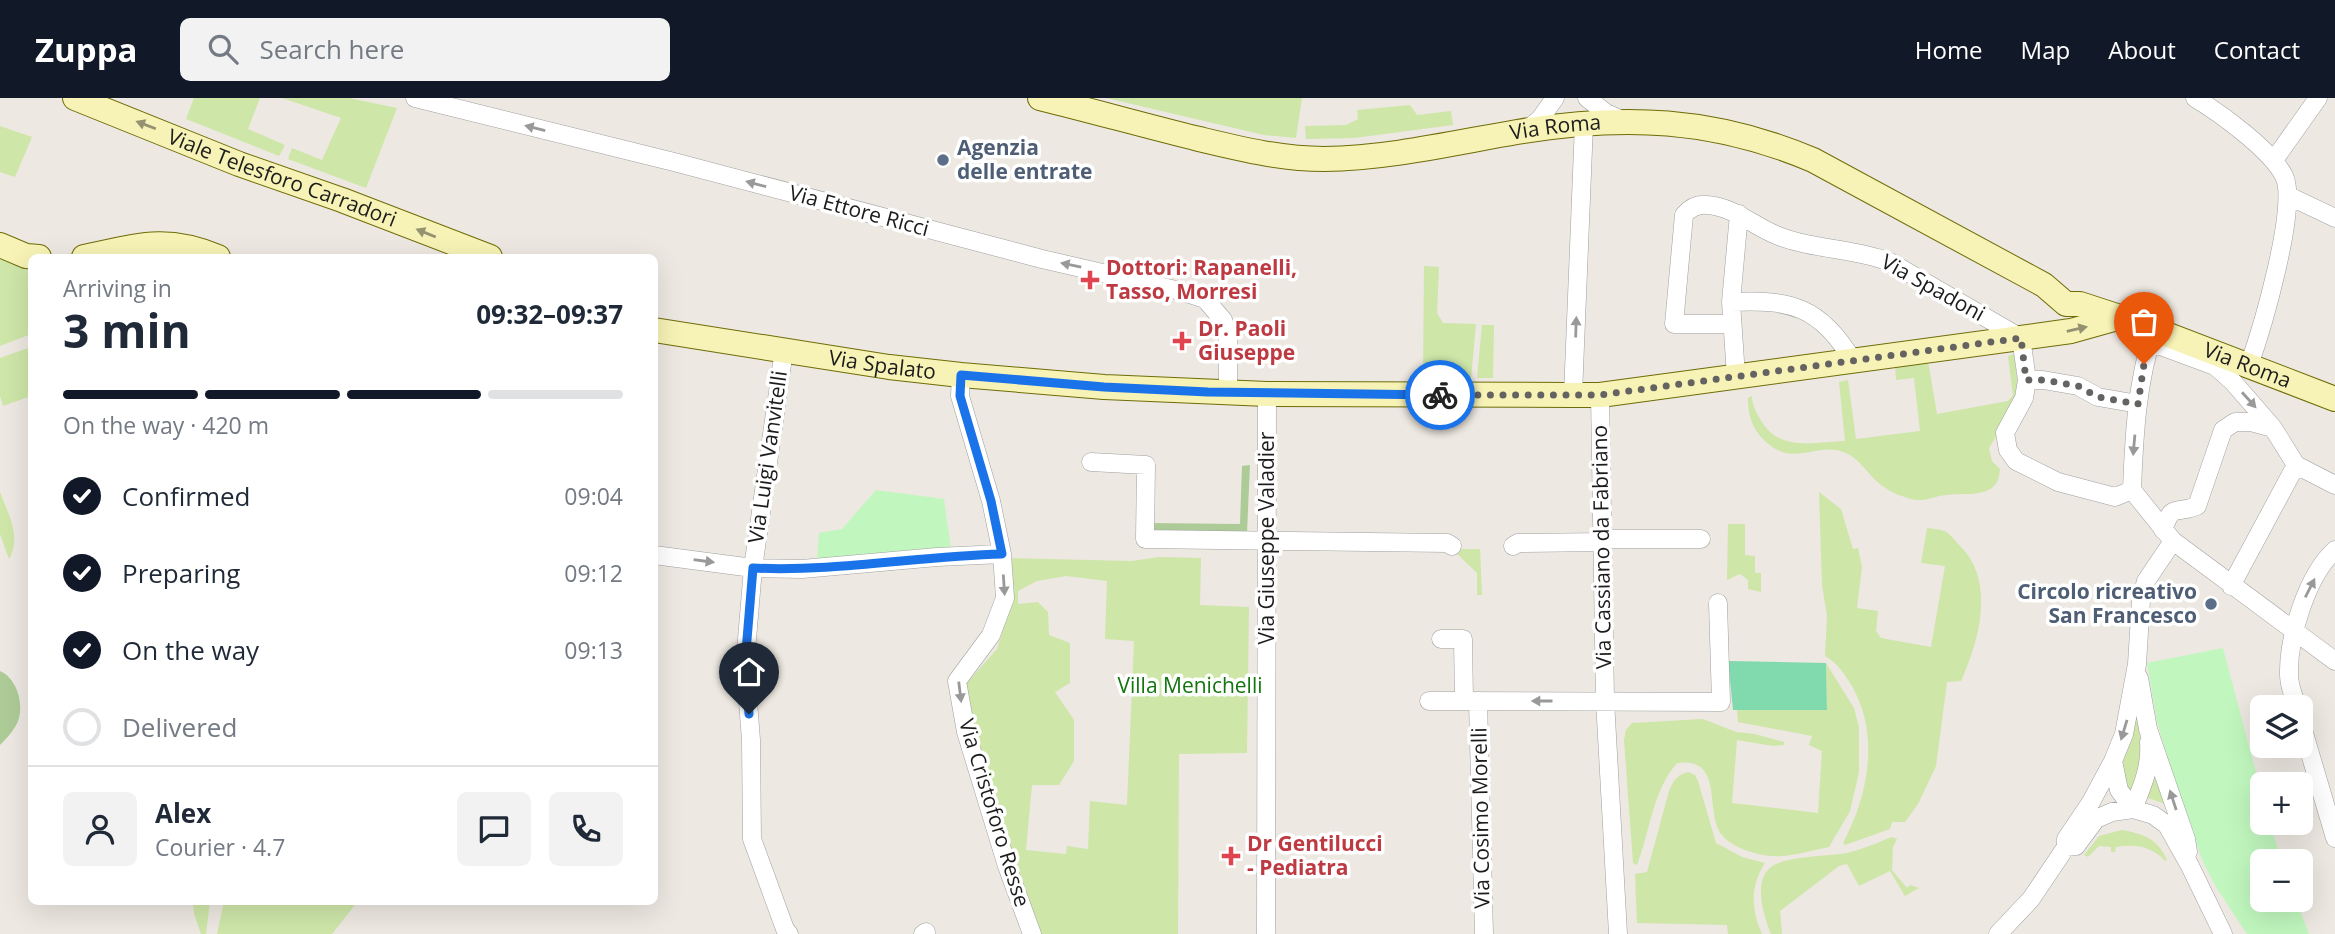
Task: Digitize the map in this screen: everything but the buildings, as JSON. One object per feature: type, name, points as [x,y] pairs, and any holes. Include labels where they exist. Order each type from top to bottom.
[{"type":"main road","name":"Viale Telesforo Carradori","points":[[75,98],[239,164],[482,254]]},
{"type":"main road","name":"Via Roma","points":[[1040,98],[1249,151],[1291,157],[1349,158],[1390,154],[1525,131],[1626,121],[1684,124],[1714,129],[1787,149],[1813,160],[2075,304],[2121,317],[2152,336],[2249,365],[2335,400]]},
{"type":"main road","points":[[100,254],[158,243],[179,244],[209,254]]},
{"type":"main road","points":[[0,245],[28,256]]},
{"type":"main road","points":[[2032,332],[2048,308],[2044,285]]},
{"type":"main road","name":"Via Spalato","points":[[2032,332],[2075,304]]},
{"type":"main road","name":"Via Spalato","points":[[658,329],[961,375],[1092,387],[1267,394],[1600,395],[2032,332],[2071,331],[2121,317]]},
{"type":"street","name":"Via Ettore Ricci","points":[[415,98],[1205,299],[1223,320],[1228,334],[1228,393]]},
{"type":"street","points":[[1525,131],[1540,119],[1555,98]]},
{"type":"street","points":[[1587,98],[1605,113],[1626,121]]},
{"type":"street","points":[[2195,98],[2274,160],[2286,178],[2289,196],[2281,247],[2249,365]]},
{"type":"street","points":[[2274,160],[2318,98]]},
{"type":"street","points":[[1573,395],[1584,124]]},
{"type":"street","points":[[2289,196],[2335,219]]},
{"type":"street","name":"Via Spadoni","points":[[1731,324],[1674,324],[1684,215],[1695,206],[1706,205],[1739,214],[1776,235],[1816,246],[1868,253],[2032,332]]},
{"type":"street","points":[[1736,376],[1731,302],[1739,214]]},
{"type":"street","points":[[1731,302],[1758,301],[1793,305],[1810,312],[1829,328],[1853,360]]},
{"type":"street","points":[[2032,332],[2024,398],[2005,433],[2008,450],[2016,461],[2058,482],[2115,497],[2132,490]]},
{"type":"street","points":[[2335,485],[2296,465],[2273,428],[2216,366],[2152,336],[2144,364],[2138,404],[2132,490],[2168,535],[2231,586],[2335,661]]},
{"type":"street","name":"Via Luigi Vanvitelli","points":[[783,350],[753,568],[745,663],[751,740],[752,839],[789,934]]},
{"type":"street","name":"Via Cristoforo Resse","points":[[961,375],[960,396],[991,501],[1002,554],[1005,597],[991,635],[957,681],[966,732],[1007,866],[1032,934]]},
{"type":"street","points":[[2026,380],[2078,386],[2098,397],[2138,404]]},
{"type":"street","name":"Via Giuseppe Valadier","points":[[1266,934],[1267,394]]},
{"type":"street","name":"Via Cassiano da Fabriano","points":[[1600,395],[1605,700],[1618,934]]},
{"type":"street","points":[[1998,934],[2031,899],[2066,847],[2066,839],[2091,802],[2113,761],[2126,726],[2137,664],[2139,619],[2146,581],[2168,535],[2169,514],[2176,509],[2197,506],[2223,430],[2235,422],[2251,422],[2273,428]]},
{"type":"street","points":[[1091,462],[1146,465],[1145,539],[1450,543]]},
{"type":"street","points":[[2231,586],[2296,465]]},
{"type":"street","points":[[1515,543],[1701,539]]},
{"type":"street","points":[[2293,695],[2288,678],[2292,630],[2320,569],[2326,558],[2335,550]]},
{"type":"street","points":[[658,556],[753,568],[802,569],[1002,554]]},
{"type":"street","name":"Via Cassiano da Fabriano","points":[[1605,700],[1721,702],[1718,603]]},
{"type":"street","name":"Via Cosimo Morelli","points":[[1441,639],[1464,639],[1471,701],[1484,934]]},
{"type":"street","points":[[2133,809],[2145,780],[2150,758],[2137,664]]},
{"type":"street","name":"Via Cosimo Morelli","points":[[1429,701],[1605,700]]},
{"type":"street","points":[[2148,729],[2186,839],[2190,866]]},
{"type":"street","points":[[2311,758],[2335,838]]},
{"type":"street","points":[[2113,761],[2119,790],[2133,809]]},
{"type":"street","points":[[2066,847],[2076,846],[2096,819],[2112,812],[2133,809],[2153,815],[2167,825],[2223,934]]},
{"type":"green space","points":[[194,98],[260,98],[248,129],[285,145],[279,156],[186,119]]},
{"type":"green space","points":[[282,98],[349,98],[397,108],[366,188],[288,159],[292,148],[322,160],[341,118]]},
{"type":"green space","points":[[1106,98],[1302,98],[1296,138],[1264,135]]},
{"type":"green space","points":[[1410,105],[1417,115],[1451,111],[1453,125],[1354,138],[1306,139],[1305,126],[1346,125],[1358,119],[1357,110]]},
{"type":"green space","points":[[0,126],[32,137],[15,177],[0,172]]},
{"type":"green space","points":[[0,256],[28,267],[28,335],[0,346]]},
{"type":"green space","points":[[1424,266],[1439,267],[1437,313],[1443,323],[1476,324],[1471,379],[1428,380],[1423,375]]},
{"type":"green space","points":[[1482,325],[1494,325],[1493,378],[1477,378]]},
{"type":"green space","points":[[28,348],[28,397],[3,406],[0,396],[0,358]]},
{"type":"green space","points":[[2014,354],[2019,394],[1989,448],[1992,461],[2000,469],[1998,479],[1989,490],[1973,494],[1946,495],[1921,500],[1902,496],[1881,485],[1856,459],[1846,453],[1825,450],[1796,454],[1776,449],[1761,436],[1750,416],[1748,398],[1752,396],[1762,422],[1778,438],[1799,443],[1845,441],[1839,382],[1848,380],[1856,439],[1920,431],[1914,378],[1896,380],[1895,365],[1928,361],[1937,414],[2008,401],[2013,395],[2008,356]]},
{"type":"green space","points":[[1250,465],[1247,533],[1148,531],[1149,523],[1240,524],[1242,466]]},
{"type":"green space","points":[[876,490],[944,499],[951,550],[817,560],[819,533],[842,529]]},
{"type":"green space","points":[[0,492],[14,534],[13,551],[9,559],[0,534]]},
{"type":"green space","points":[[1819,492],[1841,509],[1853,549],[1858,548],[1862,567],[1857,608],[1878,611],[1876,631],[1881,638],[1931,647],[1945,566],[1921,563],[1927,528],[1946,532],[1960,546],[1971,560],[1978,576],[1981,594],[1981,612],[1974,648],[1961,681],[1947,682],[1936,766],[1918,804],[1905,822],[1892,822],[1890,829],[1845,845],[1843,843],[1859,806],[1864,786],[1868,746],[1866,726],[1853,688],[1838,666],[1825,656],[1827,616],[1822,585]]},
{"type":"green space","points":[[1728,524],[1745,524],[1745,555],[1755,556],[1755,573],[1761,573],[1761,592],[1748,589],[1748,580],[1740,574],[1727,580]]},
{"type":"green space","points":[[1452,549],[1480,549],[1482,595],[1477,595],[1477,573]]},
{"type":"green space","name":"Villa Menichelli","points":[[1159,557],[1201,558],[1200,605],[1249,607],[1247,753],[1179,754],[1178,934],[1039,934],[1013,865],[973,733],[966,684],[997,649],[1012,600],[1010,558],[1132,561]],"holes":[[[1066,576],[1107,581],[1105,639],[1134,641],[1127,805],[1090,801],[1088,849],[1067,846],[1066,854],[1026,850],[1032,785],[1059,785],[1074,761],[1074,720],[1055,692],[1070,683],[1070,643],[1049,635],[1048,612],[1038,602],[1018,604],[1018,591],[1037,581]]]},
{"type":"green space","points":[[2223,648],[2256,772],[2250,772],[2250,835],[2273,835],[2278,849],[2250,849],[2250,912],[2301,912],[2309,934],[2247,934],[2216,887],[2203,862],[2176,786],[2157,722],[2147,663]]},
{"type":"green space","points":[[1728,661],[1826,663],[1827,710],[1733,710]]},
{"type":"green space","points":[[1826,663],[1854,708],[1859,727],[1859,772],[1850,811],[1829,847],[1778,856],[1758,854],[1738,847],[1722,835],[1717,825],[1711,788],[1702,768],[1692,763],[1677,763],[1657,798],[1637,865],[1633,863],[1624,740],[1626,730],[1632,723],[1703,719],[1736,732],[1784,742],[1784,745],[1773,746],[1737,740],[1732,803],[1818,813],[1822,751],[1809,745],[1812,736],[1738,722],[1737,710],[1827,709]]},
{"type":"green space","points":[[0,671],[7,675],[16,688],[20,713],[15,727],[0,745]]},
{"type":"green space","points":[[2138,718],[2143,758],[2130,794],[2119,766],[2134,719]]},
{"type":"green space","points":[[2155,767],[2172,813],[2163,803],[2145,797]]},
{"type":"green space","points":[[1688,772],[1695,775],[1698,781],[1716,843],[1742,857],[1765,863],[1757,880],[1754,898],[1762,934],[1728,934],[1727,925],[1637,923],[1635,874],[1647,872],[1669,791],[1676,779]]},
{"type":"green space","points":[[2122,830],[2137,833],[2155,842],[2167,860],[2149,849],[2136,846],[2116,847],[2115,852],[2111,852],[2111,847],[2099,846],[2088,857],[2084,855],[2099,836]]},
{"type":"green space","points":[[1892,837],[1897,839],[1893,847],[1892,870],[1907,888],[1910,885],[1919,888],[1905,896],[1890,871],[1859,886],[1847,864],[1839,866],[1780,911],[1782,934],[1771,934],[1761,897],[1763,877],[1768,870],[1782,862],[1847,853]]},
{"type":"green space","points":[[193,905],[210,905],[206,934],[201,934]]},
{"type":"green space","points":[[223,905],[355,905],[332,934],[217,934]]},
{"type":"way so far","points":[[1440,395],[1600,395],[2021,338],[2026,380],[2078,386],[2098,397],[2138,404],[2144,364]]},
{"type":"place","name":"Agenzia delle entrate","points":[[943,160]]},
{"type":"place","name":"Dottori: Rapanelli, Tasso, Morresi","points":[[1090,280]]},
{"type":"place","name":"Dr. Paoli Giuseppe","points":[[1182,341]]},
{"type":"place","name":"Circolo ricreativo San Francesco","points":[[2211,604]]},
{"type":"place","name":"Dr Gentilucci - Pediatra","points":[[1231,856]]},
{"type":"route","points":[[749,714],[745,663],[753,568],[802,569],[1002,554],[991,501],[960,396],[961,375],[1058,384],[1208,392],[1440,395]]}]
